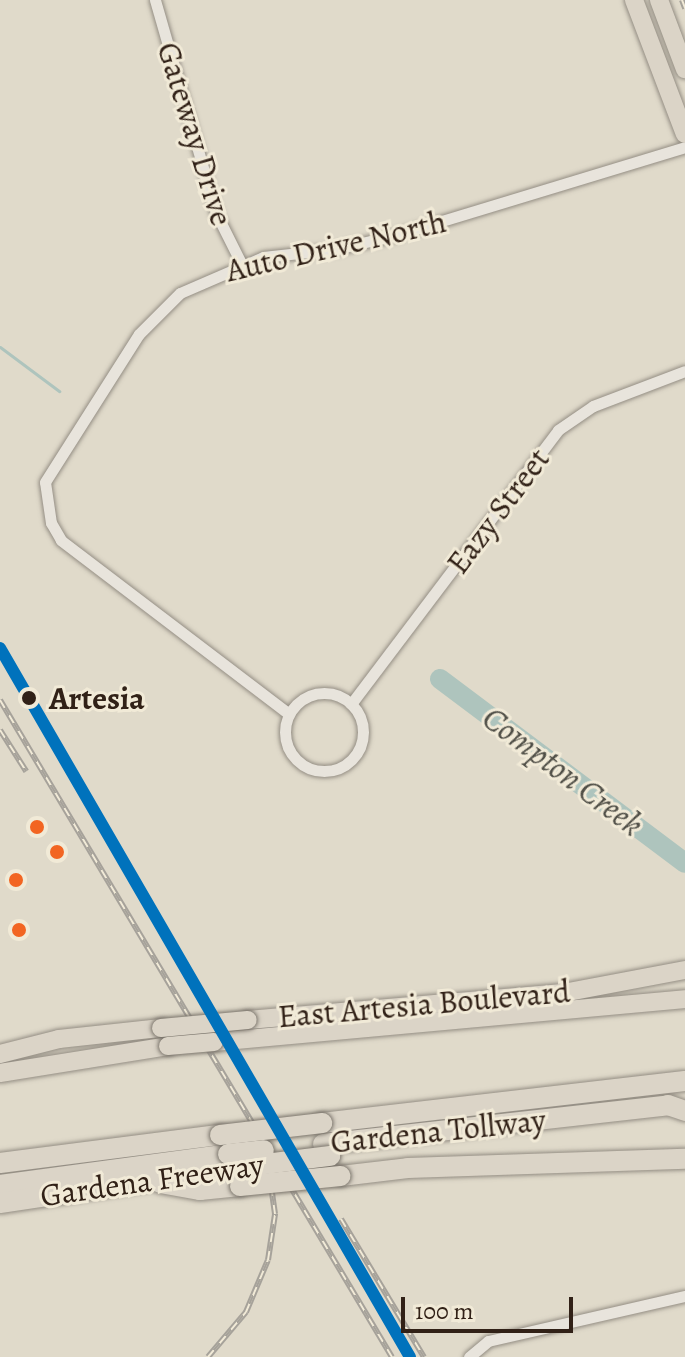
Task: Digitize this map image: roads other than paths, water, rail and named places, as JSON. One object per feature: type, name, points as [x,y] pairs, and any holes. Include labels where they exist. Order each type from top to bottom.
[{"type":"highway","name":"Gardena Freeway","points":[[0,1163],[230,1161],[325,1141],[406,1114],[685,1081]]},
{"type":"highway","name":"Gardena Tollway","points":[[406,1114],[432,1123],[685,1095]]},
{"type":"highway","name":"Gardena Tollway","points":[[325,1141],[668,1105],[685,1113]]},
{"type":"highway","name":"Gardena Freeway","points":[[0,1203],[140,1179],[200,1190],[230,1161],[325,1141]]},
{"type":"highway","points":[[0,1185],[230,1161],[341,1176],[408,1168],[685,1159]]},
{"type":"main road","points":[[634,0],[685,134]]},
{"type":"main road","points":[[659,0],[685,69]]},
{"type":"main road","name":"East Artesia Boulevard","points":[[564,1002],[685,970]]},
{"type":"main road","name":"East Artesia Boulevard","points":[[0,1054],[59,1039],[248,1020],[355,1020],[564,1002],[685,999]]},
{"type":"main road","name":"East Artesia Boulevard","points":[[0,1073],[168,1046],[259,1037],[355,1020]]},
{"type":"street","name":"Gateway Drive","points":[[155,0],[216,213],[242,265]]},
{"type":"street","name":"Auto Drive North","points":[[289,714],[61,540],[43,499],[45,482],[158,310],[206,277],[263,257],[396,235],[685,147]]},
{"type":"street","name":"Eazy Street","points":[[351,704],[558,430],[593,406],[685,371]]},
{"type":"street","points":[[318,693],[351,704],[362,723],[360,746],[344,765],[328,770],[311,768],[292,753],[285,730],[289,714],[304,698],[318,693]]},
{"type":"street","points":[[469,1357],[488,1341],[685,1296]]},
{"type":"waterway","name":"Compton Creek","points":[[0,347],[59,391]]},
{"type":"waterway","name":"Compton Creek","points":[[440,679],[685,863]]},
{"type":"railway","points":[[682,0],[685,8]]},
{"type":"railway","points":[[0,700],[392,1357]]},
{"type":"railway","points":[[0,730],[26,771]]},
{"type":"railway","points":[[208,1357],[246,1312],[268,1260],[275,1214],[267,1157]]},
{"type":"railway","points":[[341,1219],[424,1357]]},
{"type":"place","name":"Artesia","points":[[29,698]]}]
